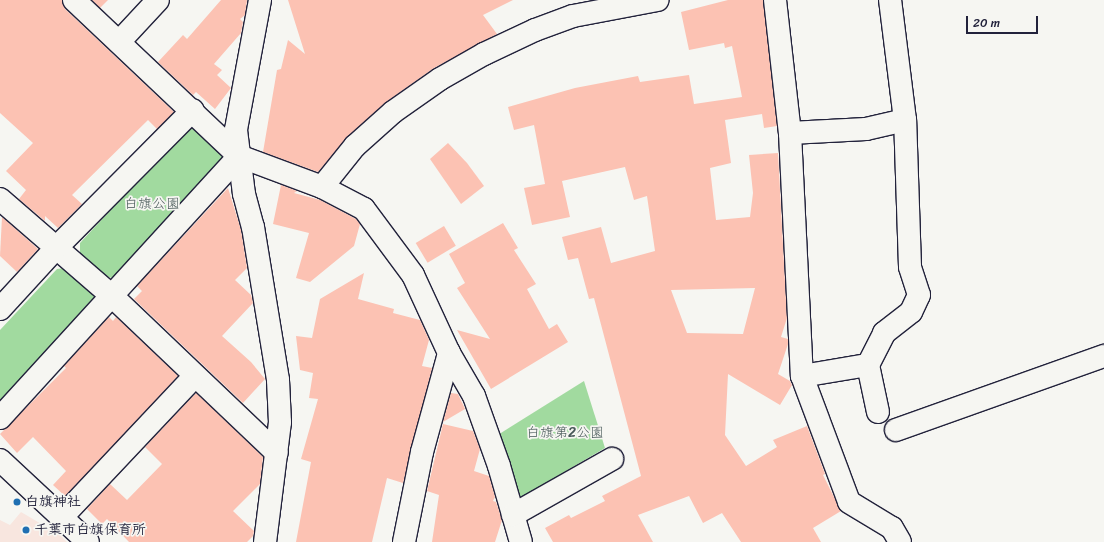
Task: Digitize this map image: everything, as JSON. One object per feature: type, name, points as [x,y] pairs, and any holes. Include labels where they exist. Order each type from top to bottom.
[{"type":"street","points":[[74,0],[193,110],[239,156],[322,187],[357,208],[364,209],[413,275],[449,353],[474,396],[513,515],[520,542]]},
{"type":"street","points":[[119,42],[158,0]]},
{"type":"street","points":[[260,0],[254,40],[238,108],[236,130],[244,194],[253,227],[273,341],[280,422],[265,542]]},
{"type":"street","points":[[322,187],[355,146],[393,112],[440,79],[484,54],[535,30],[573,16],[658,0]]},
{"type":"street","points":[[774,0],[790,133],[802,376],[850,502],[892,528],[900,542]]},
{"type":"street","points":[[878,412],[868,365],[884,333],[911,312],[919,295],[910,267],[905,120],[890,0]]},
{"type":"street","points":[[0,309],[56,248],[193,110]]},
{"type":"street","points":[[790,133],[866,129],[905,120]]},
{"type":"street","points":[[0,418],[113,297],[239,156]]},
{"type":"street","points":[[0,199],[113,297],[277,453]]},
{"type":"street","points":[[404,542],[422,452],[449,353]]},
{"type":"street","points":[[896,430],[1104,356]]},
{"type":"street","points":[[802,376],[868,365]]},
{"type":"street","points":[[61,518],[195,376]]},
{"type":"street","points":[[513,515],[612,459]]},
{"type":"street","points":[[0,460],[88,542]]},
{"type":"shaded area","name":"千葉市白旗保育所","points":[[21,512],[60,535],[67,542],[0,542],[0,520],[10,525]]},
{"type":"green space","name":"白旗公園","points":[[191,123],[220,150],[224,165],[118,278],[101,277],[80,258],[80,243]]},
{"type":"green space","points":[[72,267],[93,287],[95,303],[0,405],[0,330],[57,269]]},
{"type":"green space","name":"白旗第2公園","points":[[584,381],[605,448],[515,501],[493,438]]},
{"type":"building","points":[[0,0],[62,0],[65,9],[174,112],[157,129],[148,120],[72,195],[82,204],[58,228],[45,216],[45,221],[19,199],[26,190],[6,171],[33,143],[0,113]]},
{"type":"building","points":[[92,0],[108,0],[100,8]]},
{"type":"building","points":[[221,0],[247,0],[245,15],[240,19],[243,22],[241,33],[214,64],[222,70],[217,75],[231,88],[215,109],[196,92],[193,95],[158,62],[183,35],[187,39]]},
{"type":"building","points":[[288,0],[513,0],[483,15],[497,34],[434,68],[386,102],[347,137],[318,172],[263,152],[277,70],[281,69],[288,40],[305,54]]},
{"type":"building","points":[[728,0],[763,0],[777,126],[764,128],[762,114],[725,120],[731,163],[710,168],[716,220],[750,217],[753,193],[749,155],[778,153],[787,318],[781,337],[788,339],[788,344],[778,374],[790,381],[792,385],[780,405],[728,374],[725,435],[746,466],[777,447],[773,440],[807,426],[825,474],[823,475],[841,511],[813,528],[821,542],[741,542],[722,513],[703,523],[689,496],[638,515],[653,542],[553,542],[545,528],[569,515],[571,518],[605,501],[602,496],[641,476],[594,298],[589,299],[578,258],[568,260],[562,237],[601,227],[611,263],[655,251],[647,196],[634,200],[625,167],[562,181],[570,217],[532,225],[524,188],[545,184],[534,125],[514,130],[508,107],[575,88],[638,76],[640,82],[689,75],[694,104],[742,97],[732,46],[725,48],[724,43],[689,50],[681,12]],"holes":[[[755,288],[743,334],[687,333],[671,290]]]},
{"type":"building","points":[[448,143],[467,163],[484,186],[461,204],[430,159]]},
{"type":"building","points":[[281,185],[297,191],[294,193],[320,200],[356,219],[360,224],[354,246],[310,282],[296,278],[309,233],[273,224]]},
{"type":"building","points":[[228,188],[241,230],[247,268],[235,280],[251,295],[253,303],[222,336],[251,362],[265,379],[243,403],[134,299],[142,291],[137,286]]},
{"type":"building","points":[[2,217],[38,249],[17,272],[0,256]]},
{"type":"building","points":[[503,223],[518,248],[514,250],[536,284],[527,289],[549,329],[557,324],[568,342],[491,389],[457,330],[490,339],[457,288],[465,283],[449,254]]},
{"type":"building","points":[[444,226],[456,246],[428,263],[416,243]]},
{"type":"building","points":[[364,273],[358,299],[394,309],[393,313],[420,320],[429,340],[422,366],[432,368],[403,483],[387,478],[372,542],[296,542],[311,462],[301,459],[318,399],[309,398],[313,373],[300,370],[296,336],[312,338],[320,299]]},
{"type":"building","points":[[109,317],[113,321],[116,317],[178,376],[65,496],[53,485],[66,471],[33,437],[17,453],[0,434],[66,368],[64,366]]},
{"type":"building","points":[[196,393],[263,457],[260,484],[233,511],[254,531],[253,536],[247,542],[129,542],[107,519],[102,524],[87,509],[110,484],[127,500],[162,464],[145,447]]},
{"type":"building","points":[[451,393],[458,394],[465,409],[443,422]]},
{"type":"building","points":[[443,424],[473,431],[480,449],[474,471],[489,476],[495,497],[493,501],[496,502],[502,520],[495,542],[432,542],[439,495],[427,491]]},
{"type":"place","name":"白旗神社","points":[[17,502]]},
{"type":"place","name":"千葉市白旗保育所","points":[[26,530]]}]
